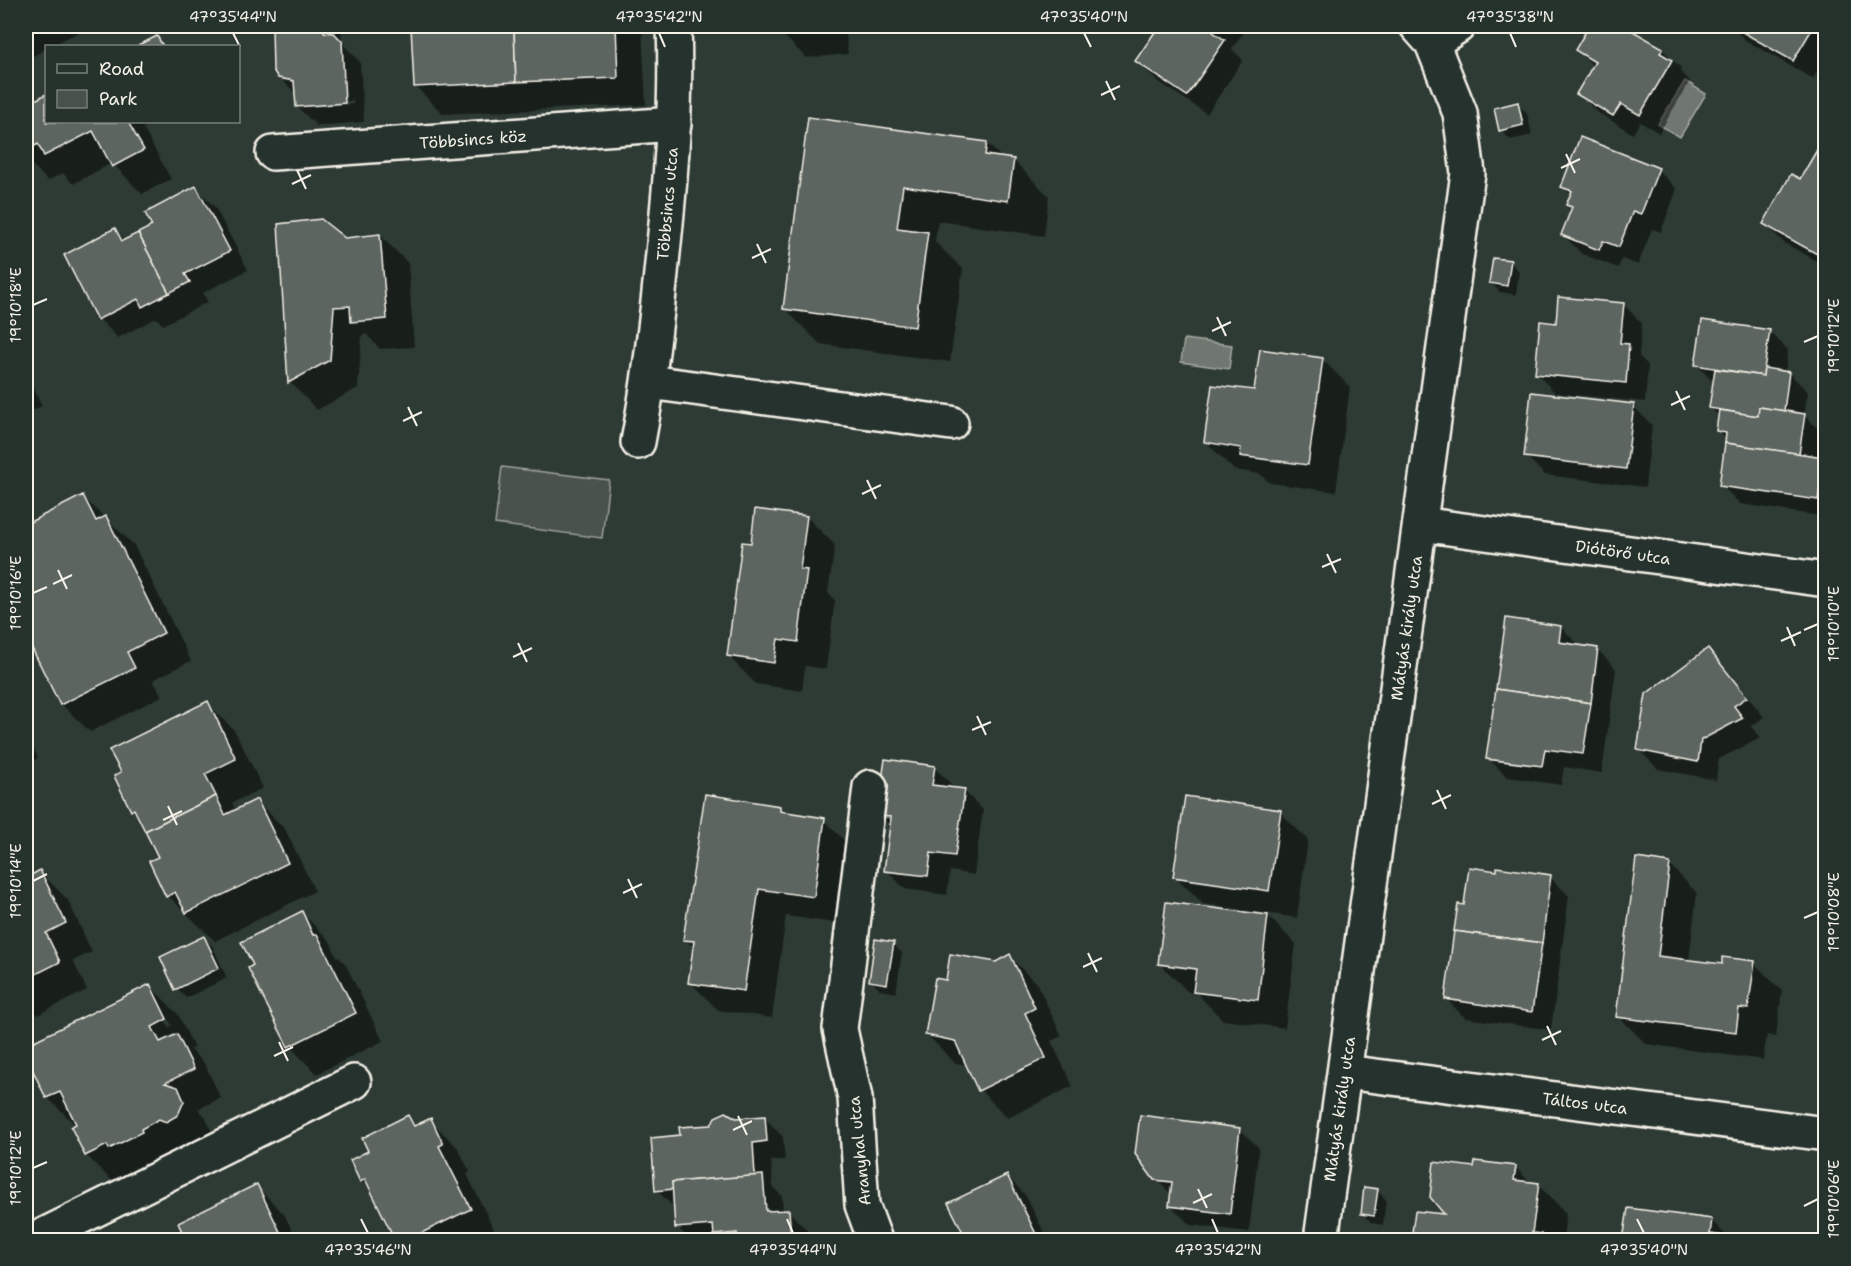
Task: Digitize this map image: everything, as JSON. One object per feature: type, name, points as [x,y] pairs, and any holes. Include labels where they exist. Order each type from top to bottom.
[{"type":"street","name":"Többsincs utca","points":[[638,442],[649,382],[669,192],[676,83],[674,26]]},
{"type":"street","name":"Mátyás király utca","points":[[1321,1240],[1468,173],[1460,113],[1436,31]]},
{"type":"street","name":"Többsincs köz","points":[[273,153],[674,124]]},
{"type":"street","points":[[649,382],[951,423]]},
{"type":"street","name":"Diótörő utca","points":[[1420,524],[1826,580]]},
{"type":"street","name":"Aranyhal utca","points":[[870,787],[840,1029],[855,1098],[862,1205],[875,1240]]},
{"type":"street","name":"Táltos utca","points":[[1345,1072],[1826,1134]]},
{"type":"street","points":[[34,1240],[354,1082]]},
{"type":"green space","points":[[502,467],[609,480],[602,538],[495,524]]},
{"type":"shaded area","points":[[1685,81],[1706,94],[1680,137],[1658,124]]},
{"type":"shaded area","points":[[1184,339],[1232,345],[1229,369],[1181,362]]},
{"type":"building","points":[[272,26],[323,26],[324,32],[334,33],[342,41],[345,103],[296,107],[294,81],[278,78],[273,70]]},
{"type":"building","points":[[411,26],[506,26],[506,29],[514,29],[516,82],[414,87]]},
{"type":"building","points":[[523,26],[616,26],[618,78],[516,82],[514,29],[524,29]]},
{"type":"building","points":[[776,26],[820,26],[776,30]]},
{"type":"building","points":[[1159,26],[1217,26],[1213,32],[1225,40],[1187,96],[1135,61]]},
{"type":"building","points":[[1589,26],[1624,26],[1663,48],[1660,53],[1672,60],[1640,115],[1621,104],[1613,116],[1576,94],[1595,62],[1575,50]]},
{"type":"building","points":[[1732,26],[1814,26],[1793,61]]},
{"type":"building","points":[[157,36],[162,45],[139,45]]},
{"type":"building","points":[[45,95],[45,123],[129,123],[144,150],[112,167],[93,131],[44,156],[38,144],[26,151],[26,120],[29,118],[26,105]]},
{"type":"building","points":[[1518,102],[1523,125],[1499,131],[1494,108]]},
{"type":"building","points":[[808,117],[987,142],[985,155],[1014,159],[1008,201],[903,186],[897,228],[928,232],[915,327],[783,309]]},
{"type":"building","points":[[1580,137],[1659,168],[1641,214],[1633,211],[1619,247],[1603,241],[1599,250],[1561,235],[1572,207],[1566,205],[1572,191],[1561,187]]},
{"type":"building","points":[[1817,150],[1826,185],[1826,259],[1763,224],[1791,174],[1800,179]]},
{"type":"building","points":[[1817,150],[1823,154],[1826,151],[1826,185]]},
{"type":"building","points":[[196,186],[230,251],[185,274],[190,282],[169,293],[138,233],[152,226],[145,213]]},
{"type":"building","points":[[321,219],[345,238],[380,234],[387,319],[351,322],[350,306],[334,307],[330,360],[288,383],[278,224]]},
{"type":"building","points":[[115,228],[122,241],[138,233],[169,293],[142,307],[138,299],[97,320],[64,255]]},
{"type":"building","points":[[1493,258],[1511,260],[1507,286],[1489,283]]},
{"type":"building","points":[[1558,297],[1624,303],[1620,343],[1629,344],[1626,383],[1535,374],[1540,321],[1556,323]]},
{"type":"building","points":[[1702,320],[1770,330],[1763,376],[1695,365]]},
{"type":"building","points":[[1260,349],[1323,358],[1308,465],[1240,456],[1241,448],[1204,442],[1212,385],[1254,390]]},
{"type":"building","points":[[1764,368],[1789,372],[1784,411],[1759,407],[1758,416],[1709,408],[1715,369],[1763,376]]},
{"type":"building","points":[[1531,392],[1634,404],[1626,469],[1524,457]]},
{"type":"building","points":[[1759,407],[1805,414],[1799,454],[1725,443],[1726,433],[1716,431],[1719,410],[1758,416]]},
{"type":"building","points":[[1725,443],[1824,457],[1818,500],[1719,486]]},
{"type":"building","points":[[83,495],[96,521],[106,516],[164,633],[127,652],[135,668],[60,705],[26,636],[26,557],[32,553],[26,540],[26,524]]},
{"type":"building","points":[[755,509],[807,516],[800,569],[807,570],[798,642],[778,639],[774,663],[727,656],[742,542],[751,543]]},
{"type":"building","points":[[1506,618],[1561,626],[1559,642],[1598,648],[1591,703],[1496,689]]},
{"type":"building","points":[[1708,648],[1747,697],[1734,706],[1743,718],[1701,740],[1698,762],[1637,750],[1646,694]]},
{"type":"building","points":[[1496,689],[1591,703],[1583,754],[1545,749],[1542,766],[1486,759]]},
{"type":"building","points":[[208,701],[236,759],[205,774],[216,796],[145,831],[134,809],[131,811],[114,776],[121,772],[109,750]]},
{"type":"building","points":[[885,759],[935,766],[932,785],[965,789],[955,856],[931,853],[928,876],[884,871],[891,817],[877,816]]},
{"type":"building","points":[[705,794],[780,806],[780,811],[825,818],[814,897],[759,889],[744,991],[688,983],[694,941],[683,940]]},
{"type":"building","points":[[216,796],[225,815],[257,799],[288,863],[186,913],[175,892],[166,897],[149,861],[158,857],[145,831]]},
{"type":"building","points":[[1185,796],[1281,810],[1269,891],[1173,877]]},
{"type":"building","points":[[1636,858],[1670,863],[1658,956],[1722,964],[1722,957],[1755,961],[1748,1009],[1739,1008],[1736,1032],[1616,1017]]},
{"type":"building","points":[[1469,867],[1497,871],[1497,867],[1551,875],[1542,943],[1454,931],[1458,904],[1464,905]]},
{"type":"building","points":[[40,870],[66,923],[46,933],[60,962],[26,979],[26,878]]},
{"type":"building","points":[[1166,902],[1268,915],[1258,1000],[1193,992],[1196,969],[1158,964]]},
{"type":"building","points":[[302,911],[313,935],[317,934],[356,1013],[288,1047],[248,968],[253,965],[241,942]]},
{"type":"building","points":[[1454,931],[1542,943],[1532,1012],[1445,999]]},
{"type":"building","points":[[204,936],[219,968],[175,990],[160,957]]},
{"type":"building","points":[[875,939],[894,942],[887,984],[869,981]]},
{"type":"building","points":[[950,954],[996,962],[1010,954],[1035,1008],[1025,1013],[1046,1058],[978,1091],[955,1041],[925,1035],[935,978],[946,980]]},
{"type":"building","points":[[150,984],[167,1019],[152,1027],[160,1042],[177,1034],[194,1069],[165,1083],[178,1087],[184,1101],[178,1115],[166,1122],[159,1119],[141,1129],[142,1132],[109,1149],[107,1145],[85,1156],[71,1127],[76,1124],[60,1092],[46,1098],[26,1056],[26,1045]]},
{"type":"building","points":[[726,1112],[736,1118],[765,1116],[767,1141],[753,1143],[755,1176],[672,1182],[673,1189],[655,1191],[651,1138],[680,1135],[679,1127],[711,1125],[715,1117]]},
{"type":"building","points":[[408,1115],[414,1126],[431,1118],[443,1144],[439,1146],[471,1209],[407,1240],[395,1240],[365,1179],[360,1182],[350,1160],[368,1151],[362,1138]]},
{"type":"building","points":[[1140,1115],[1240,1128],[1230,1214],[1169,1206],[1172,1182],[1154,1180],[1135,1154]]},
{"type":"building","points":[[1475,1161],[1516,1166],[1514,1180],[1539,1183],[1532,1233],[1541,1234],[1540,1240],[1411,1240],[1415,1211],[1444,1214],[1430,1197],[1434,1162],[1474,1167]]},
{"type":"building","points":[[763,1175],[766,1211],[789,1210],[791,1238],[739,1240],[737,1233],[714,1235],[713,1225],[675,1228],[672,1182]]},
{"type":"building","points":[[1007,1175],[1039,1240],[967,1240],[948,1203]]},
{"type":"building","points":[[257,1184],[284,1240],[186,1240],[178,1223]]},
{"type":"building","points":[[1364,1187],[1378,1189],[1374,1216],[1361,1214]]},
{"type":"building","points":[[1628,1208],[1712,1219],[1710,1234],[1754,1240],[1623,1240]]}]
